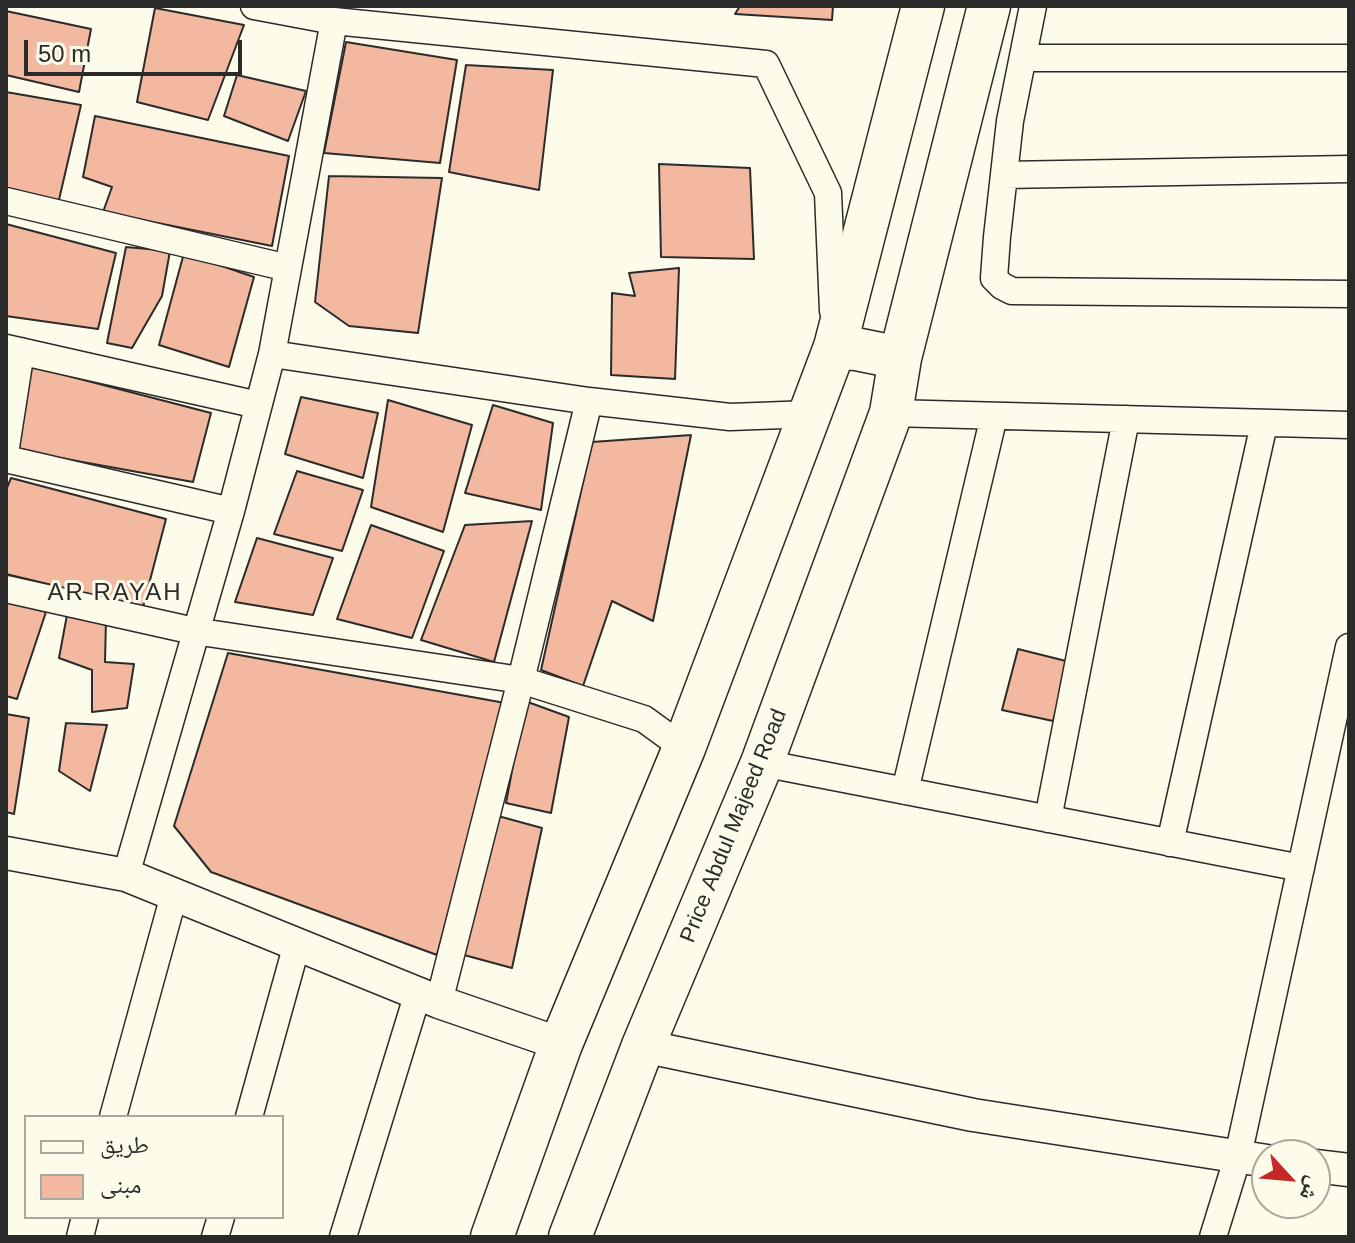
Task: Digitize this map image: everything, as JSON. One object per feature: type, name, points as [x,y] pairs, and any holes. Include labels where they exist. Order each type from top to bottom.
[{"type":"main road","points":[[492,1237],[561,1044],[684,748],[835,347],[923,6]]},
{"type":"main road","name":"Price Abdul Majeed Road","points":[[570,1237],[643,1046],[762,763],[891,413],[900,358],[989,6]]},
{"type":"main road","points":[[835,347],[900,358]]},
{"type":"street","points":[[254,6],[334,21],[766,64],[828,193],[835,347]]},
{"type":"street","points":[[1033,6],[1010,121],[1004,175],[994,278],[1002,286],[1012,291],[1349,294]]},
{"type":"street","points":[[126,875],[231,511],[272,354],[334,21]]},
{"type":"street","points":[[1023,58],[1349,58]]},
{"type":"street","points":[[1004,175],[1349,169]]},
{"type":"street","points":[[6,201],[288,268]]},
{"type":"street","points":[[6,447],[14,350],[258,405]]},
{"type":"street","points":[[272,354],[589,401],[730,417],[811,414]]},
{"type":"street","points":[[343,1237],[428,998],[521,680],[589,401]]},
{"type":"street","points":[[891,413],[1349,425]]},
{"type":"street","points":[[905,791],[994,416]]},
{"type":"street","points":[[1048,819],[1126,419]]},
{"type":"street","points":[[1170,843],[1264,424]]},
{"type":"street","points":[[6,459],[231,511]]},
{"type":"street","points":[[6,589],[194,631],[521,680],[644,719],[684,748]]},
{"type":"street","points":[[1255,1139],[1301,868],[1348,656]]},
{"type":"street","points":[[762,763],[1301,868]]},
{"type":"street","points":[[6,853],[126,875],[428,998],[561,1044]]},
{"type":"street","points":[[114,1115],[174,895]]},
{"type":"street","points":[[250,1115],[297,944]]},
{"type":"street","points":[[643,1046],[973,1115],[1251,1158]]},
{"type":"street","points":[[1213,1237],[1251,1160]]},
{"type":"building","points":[[740,6],[833,6],[832,20],[735,14]]},
{"type":"building","points":[[155,8],[244,25],[208,120],[137,102]]},
{"type":"building","points":[[6,11],[91,29],[79,92],[6,75]]},
{"type":"building","points":[[346,42],[457,60],[440,163],[324,153]]},
{"type":"building","points":[[466,65],[553,70],[539,190],[449,172]]},
{"type":"building","points":[[237,75],[306,91],[288,141],[224,116]]},
{"type":"building","points":[[6,92],[81,105],[58,204],[6,189]]},
{"type":"building","points":[[95,116],[289,156],[272,246],[103,212],[112,187],[83,177]]},
{"type":"building","points":[[659,164],[750,168],[754,259],[661,257]]},
{"type":"building","points":[[329,176],[442,178],[418,333],[349,326],[315,302]]},
{"type":"building","points":[[6,224],[116,253],[98,329],[6,316]]},
{"type":"building","points":[[126,247],[170,251],[162,296],[132,348],[107,343]]},
{"type":"building","points":[[184,253],[254,277],[229,367],[159,345]]},
{"type":"building","points":[[679,268],[675,379],[611,375],[612,293],[635,296],[629,273]]},
{"type":"building","points":[[30,366],[211,413],[193,482],[16,450]]},
{"type":"building","points":[[301,397],[378,413],[363,478],[285,454]]},
{"type":"building","points":[[388,400],[472,425],[443,532],[371,507]]},
{"type":"building","points":[[493,405],[553,423],[541,510],[465,493]]},
{"type":"building","points":[[691,435],[653,621],[612,601],[583,686],[541,670],[592,442]]},
{"type":"building","points":[[297,471],[363,490],[342,551],[274,534]]},
{"type":"building","points":[[11,478],[166,519],[143,607],[6,574],[6,490]]},
{"type":"building","points":[[532,521],[494,662],[421,640],[465,525]]},
{"type":"building","points":[[371,525],[444,551],[412,638],[337,619]]},
{"type":"building","points":[[257,538],[333,558],[313,615],[235,602]]},
{"type":"building","points":[[6,601],[46,612],[17,699],[6,696]]},
{"type":"building","points":[[67,615],[106,619],[105,662],[134,664],[127,708],[92,712],[92,670],[59,658]]},
{"type":"building","points":[[1018,649],[1070,662],[1053,721],[1002,710]]},
{"type":"building","points":[[228,653],[505,703],[437,955],[211,872],[174,826]]},
{"type":"building","points":[[525,701],[569,717],[551,813],[506,803]]},
{"type":"building","points":[[6,714],[29,718],[14,814],[6,812]]},
{"type":"building","points":[[66,723],[107,725],[90,791],[59,771]]},
{"type":"building","points":[[498,816],[542,828],[512,968],[464,955]]},
{"type":"district","name":"AR RAYAH","points":[[115,593]]}]
